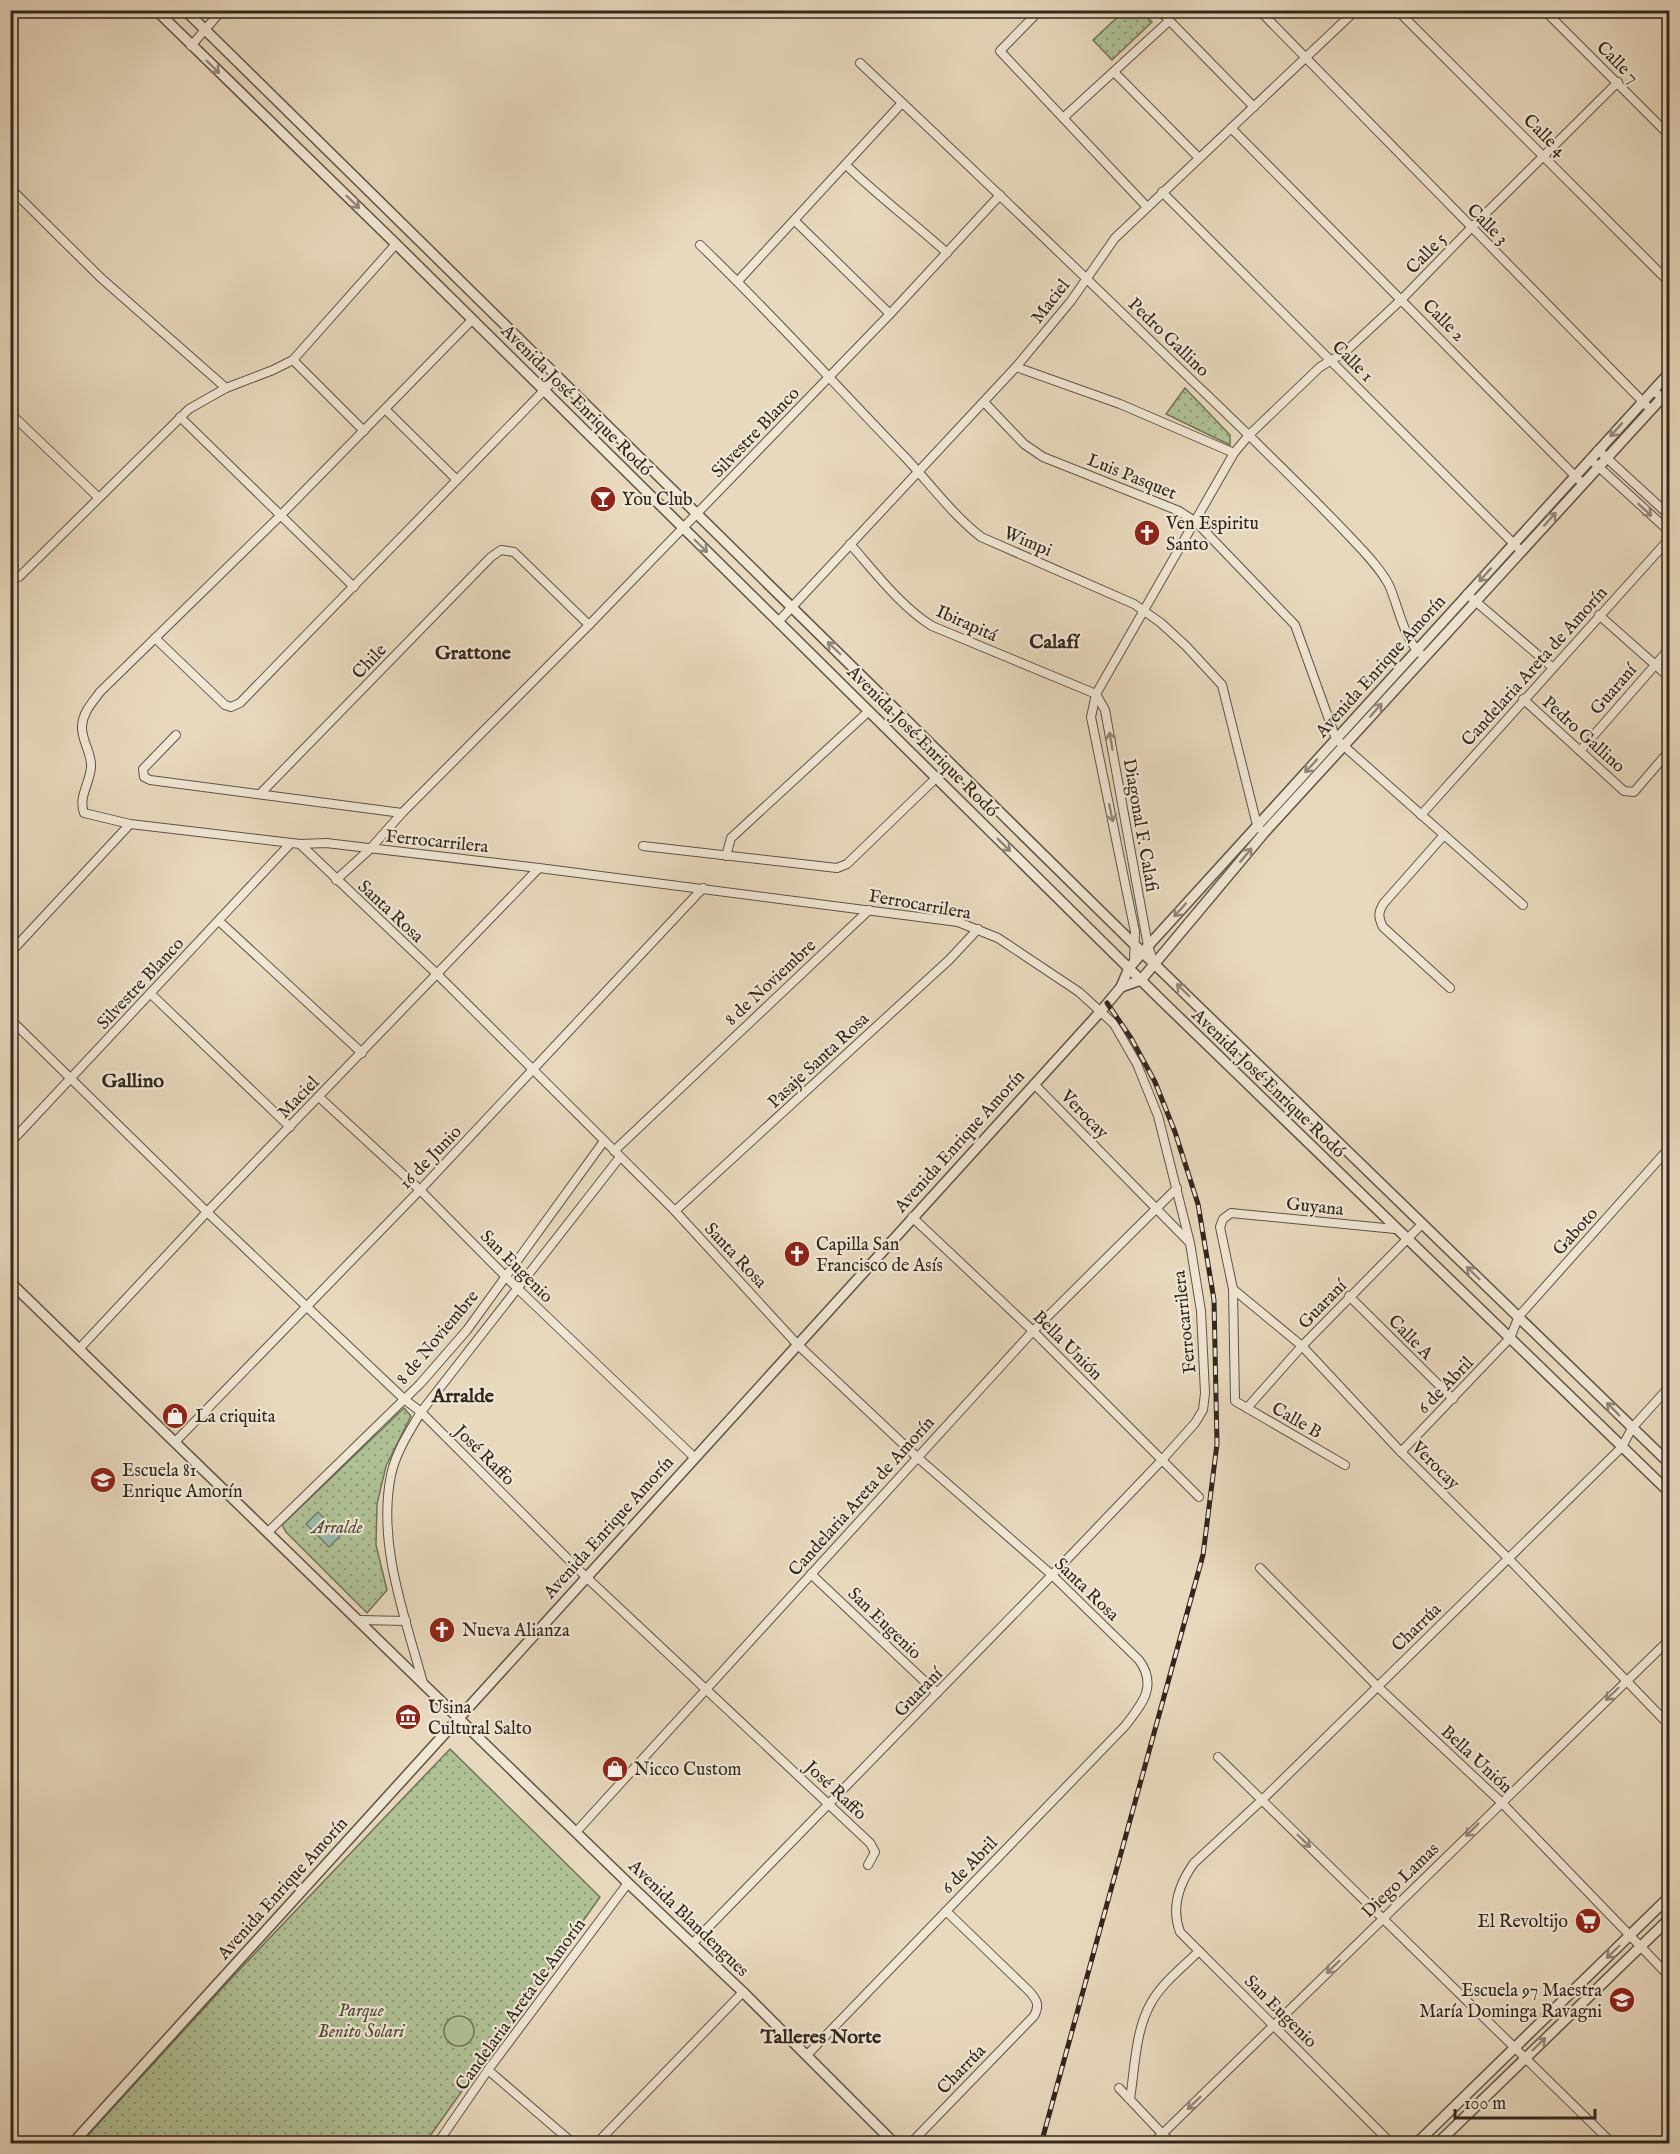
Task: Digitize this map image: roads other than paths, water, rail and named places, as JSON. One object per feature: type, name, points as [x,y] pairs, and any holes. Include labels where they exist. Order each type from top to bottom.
[{"type":"street","name":"Avenida José Enrique Rodó","points":[[156,10],[936,778],[1132,965],[1141,980],[1395,1229],[1670,1493]]},
{"type":"street","name":"Avenida José Enrique Rodó","points":[[185,10],[1136,944],[1145,949],[1154,963],[1670,1464]]},
{"type":"street","points":[[191,46],[222,10]]},
{"type":"street","points":[[1040,10],[1000,51],[1147,207]]},
{"type":"street","points":[[1159,10],[1254,107]]},
{"type":"street","points":[[1259,10],[1305,58]]},
{"type":"street","name":"Maciel","points":[[778,621],[1016,367],[1071,301],[1114,238],[1356,10]]},
{"type":"street","name":"Calle 4","points":[[1397,10],[1670,283]]},
{"type":"street","name":"Calle 7","points":[[1544,10],[1670,136]]},
{"type":"street","points":[[1063,118],[1169,21]]},
{"type":"street","name":"Calle 3","points":[[1305,58],[1650,410]]},
{"type":"street","name":"Pedro Gallino","points":[[860,63],[1249,435],[1344,531],[1378,568],[1388,584],[1415,650],[1424,657]]},
{"type":"street","points":[[1114,72],[1199,158]]},
{"type":"street","name":"Calle 5","points":[[1249,435],[1320,367],[1346,352],[1402,299],[1618,82]]},
{"type":"street","points":[[738,281],[903,103]]},
{"type":"street","name":"Calle 2","points":[[1232,128],[1583,484]]},
{"type":"street","points":[[307,158],[319,143]]},
{"type":"street","points":[[846,165],[947,253]]},
{"type":"street","points":[[10,188],[101,278],[226,388]]},
{"type":"street","name":"Calle 1","points":[[1162,192],[1521,551]]},
{"type":"street","name":"Silvestre Blanco","points":[[336,880],[370,849],[402,813],[829,378],[1000,195]]},
{"type":"street","points":[[795,221],[890,314]]},
{"type":"street","points":[[19,577],[189,409],[226,388],[294,360],[396,244]]},
{"type":"street","name":"Wimpi","points":[[700,245],[738,281],[968,527],[981,537],[1118,596],[1161,623],[1186,646],[1222,685],[1257,825],[1264,833]]},
{"type":"street","points":[[424,273],[436,257]]},
{"type":"street","points":[[300,844],[130,824],[84,813],[83,794],[90,777],[91,763],[83,737],[82,726],[86,711],[100,692],[280,516],[472,320]]},
{"type":"street","points":[[294,360],[364,431]]},
{"type":"street","points":[[1016,367],[1120,404],[1234,453]]},
{"type":"street","name":"Avenida Enrique Amorín","points":[[72,2144],[585,1576],[1101,1011],[1121,987],[1132,965],[1145,949],[1670,372]]},
{"type":"street","points":[[155,638],[225,705],[231,707],[240,703],[557,377]]},
{"type":"street","name":"Avenida Enrique Amorín","points":[[1141,980],[1264,833],[1670,389]]},
{"type":"street","points":[[1653,390],[1670,405]]},
{"type":"street","name":"Luis Pasquet","points":[[984,402],[1024,444],[1043,458],[1179,511],[1196,522],[1295,625],[1336,739],[1523,905]]},
{"type":"street","points":[[385,409],[457,480]]},
{"type":"street","points":[[10,413],[98,497]]},
{"type":"street","points":[[180,417],[354,587]]},
{"type":"street","name":"Diagonal F. Calafi","points":[[1132,965],[1136,944],[1135,932],[1091,717],[1096,694],[1234,453],[1249,435]]},
{"type":"street","points":[[1598,450],[1670,516]]},
{"type":"street","points":[[1590,459],[1670,532]]},
{"type":"street","name":"Candelaria Areta de Amorín","points":[[1421,815],[1670,538]]},
{"type":"street","name":"Ibirapitá","points":[[850,544],[904,603],[932,626],[1096,694]]},
{"type":"street","name":"Chile","points":[[260,794],[491,557],[501,550],[514,552],[589,625]]},
{"type":"street","points":[[1467,594],[1552,667]]},
{"type":"street","points":[[1599,615],[1670,678]]},
{"type":"street","name":"Guaraní","points":[[1580,751],[1670,648]]},
{"type":"street","name":"Diagonal F. Calafi","points":[[1096,694],[1105,710],[1145,949]]},
{"type":"street","name":"Pedro Gallino","points":[[1523,699],[1624,791],[1634,792],[1670,750]]},
{"type":"street","points":[[726,856],[731,838],[869,711]]},
{"type":"street","points":[[176,735],[143,769],[144,777],[150,780],[402,813]]},
{"type":"street","points":[[643,846],[837,868],[847,864],[936,778]]},
{"type":"street","points":[[10,953],[130,824]]},
{"type":"street","points":[[1444,835],[1384,903],[1379,911],[1379,919],[1383,927],[1450,988]]},
{"type":"street","name":"Ferrocarrilera","points":[[300,844],[326,843],[539,867],[958,922],[998,938],[1079,992],[1101,1011],[1121,1034],[1137,1064],[1158,1116],[1190,1243],[1201,1311],[1206,1393],[1203,1410],[1195,1423],[1162,1460]]},
{"type":"street","name":"Silvestre Blanco","points":[[10,1143],[290,844]]},
{"type":"street","name":"Santa Rosa","points":[[300,844],[534,1070],[675,1212],[797,1344],[916,1457],[1052,1575],[1139,1660],[1147,1671],[1147,1692]]},
{"type":"street","name":"Maciel","points":[[79,1349],[207,1212],[539,867]]},
{"type":"street","name":"16 de Junio","points":[[175,1442],[420,1190],[704,888]]},
{"type":"street","name":"8 de Noviembre","points":[[423,1683],[389,1548],[388,1505],[391,1473],[402,1444],[421,1412],[617,1154],[869,910]]},
{"type":"street","points":[[219,921],[362,1053]]},
{"type":"street","name":"Pasaje Santa Rosa","points":[[675,1212],[949,960],[978,929]]},
{"type":"street","points":[[1121,987],[1141,980]]},
{"type":"street","points":[[151,994],[290,1127]]},
{"type":"street","name":"José Raffo","points":[[10,1019],[207,1212],[404,1399],[421,1412],[585,1576],[870,1843],[875,1852],[868,1865]]},
{"type":"street","name":"Verocay","points":[[1034,1084],[1190,1243]]},
{"type":"street","name":"San Eugenio","points":[[319,1097],[420,1190],[517,1288],[694,1457]]},
{"type":"street","name":"8 de Noviembre","points":[[268,1532],[420,1384],[467,1330],[604,1141]]},
{"type":"street","name":"Gaboto","points":[[1510,1338],[1519,1316],[1670,1147]]},
{"type":"street","name":"Candelaria Areta de Amorín","points":[[576,1832],[1033,1331],[1177,1188]]},
{"type":"street","name":"Guyana","points":[[1233,1289],[1220,1227],[1223,1219],[1231,1213],[1395,1229]]},
{"type":"street","name":"Bella Unión","points":[[912,1217],[1033,1331],[1199,1497]]},
{"type":"street","name":"Guaraní","points":[[1247,1408],[1349,1296],[1422,1224]]},
{"type":"street","name":"Avenida Blandengues","points":[[10,1282],[628,1883],[693,1943],[895,2144]]},
{"type":"street","name":"Verocay","points":[[1233,1289],[1302,1346],[1401,1452],[1509,1559],[1670,1726]]},
{"type":"street","name":"Calle B","points":[[1233,1289],[1235,1401],[1345,1465]]},
{"type":"street","name":"Calle A","points":[[1349,1296],[1452,1399]]},
{"type":"street","name":"6 de Abril","points":[[1401,1452],[1510,1338]]},
{"type":"street","name":"Charrúa","points":[[1181,1887],[1194,1863],[1262,1800],[1622,1447],[1632,1428],[1670,1386]]},
{"type":"street","name":"Guaraní","points":[[693,1943],[1162,1460]]},
{"type":"street","name":"Bella Unión","points":[[1260,1568],[1377,1686],[1501,1802],[1670,1977]]},
{"type":"street","name":"San Eugenio","points":[[812,1574],[937,1694]]},
{"type":"street","points":[[359,1620],[406,1621]]},
{"type":"street","name":"Diego Lamas","points":[[1152,2144],[1670,1639]]},
{"type":"street","name":"6 de Abril","points":[[807,2055],[1125,1726],[1147,1692]]},
{"type":"street","points":[[1218,1757],[1614,2144]]},
{"type":"street","name":"Candelaria Areta de Amorín","points":[[437,2144],[488,2070],[628,1883]]},
{"type":"street","name":"San Eugenio","points":[[1181,1887],[1176,1905],[1176,1919],[1180,1932],[1392,2144]]},
{"type":"street","points":[[1416,2144],[1670,1896]]},
{"type":"street","name":"Charrúa","points":[[910,2144],[1034,2016],[1038,2009],[1035,1999],[946,1911]]},
{"type":"street","points":[[1437,2144],[1670,1918]]},
{"type":"street","points":[[1130,2099],[1140,2034],[1151,2003],[1162,1988],[1199,1951]]},
{"type":"street","points":[[596,2144],[743,1992]]},
{"type":"street","points":[[488,2070],[574,2144]]},
{"type":"street","points":[[1119,2088],[1172,2144]]},
{"type":"railway","points":[[1041,2144],[1203,1555],[1217,1444],[1214,1300],[1198,1204],[1175,1132],[1155,1082],[1131,1038],[1107,1003]]},
{"type":"place","name":"You Club","points":[[603,499]]},
{"type":"place","name":"Ven Espiritu Santo","points":[[1147,533]]},
{"type":"place","name":"Capilla San Francisco de Asís","points":[[797,1254]]},
{"type":"place","name":"La criquita","points":[[175,1416]]},
{"type":"place","name":"Escuela 81 Enrique Amorín","points":[[103,1480]]},
{"type":"place","name":"Nueva Alianza","points":[[442,1630]]},
{"type":"place","name":"Usina Cultural Salto","points":[[408,1717]]},
{"type":"place","name":"Nicco Custom","points":[[615,1769]]},
{"type":"place","name":"El Revoltijo","points":[[1588,1921]]},
{"type":"place","name":"Escuela 97 Maestra María Dominga Ravagni","points":[[1622,2000]]},
{"type":"district","name":"Calafí","points":[[1054,641]]},
{"type":"district","name":"Grattone","points":[[473,652]]},
{"type":"district","name":"Gallino","points":[[133,1080]]},
{"type":"district","name":"Arralde","points":[[463,1395]]},
{"type":"district","name":"Talleres Norte","points":[[821,2036]]},
{"type":"park label","name":"Parque Benito Solari","points":[[361,2020]]}]
